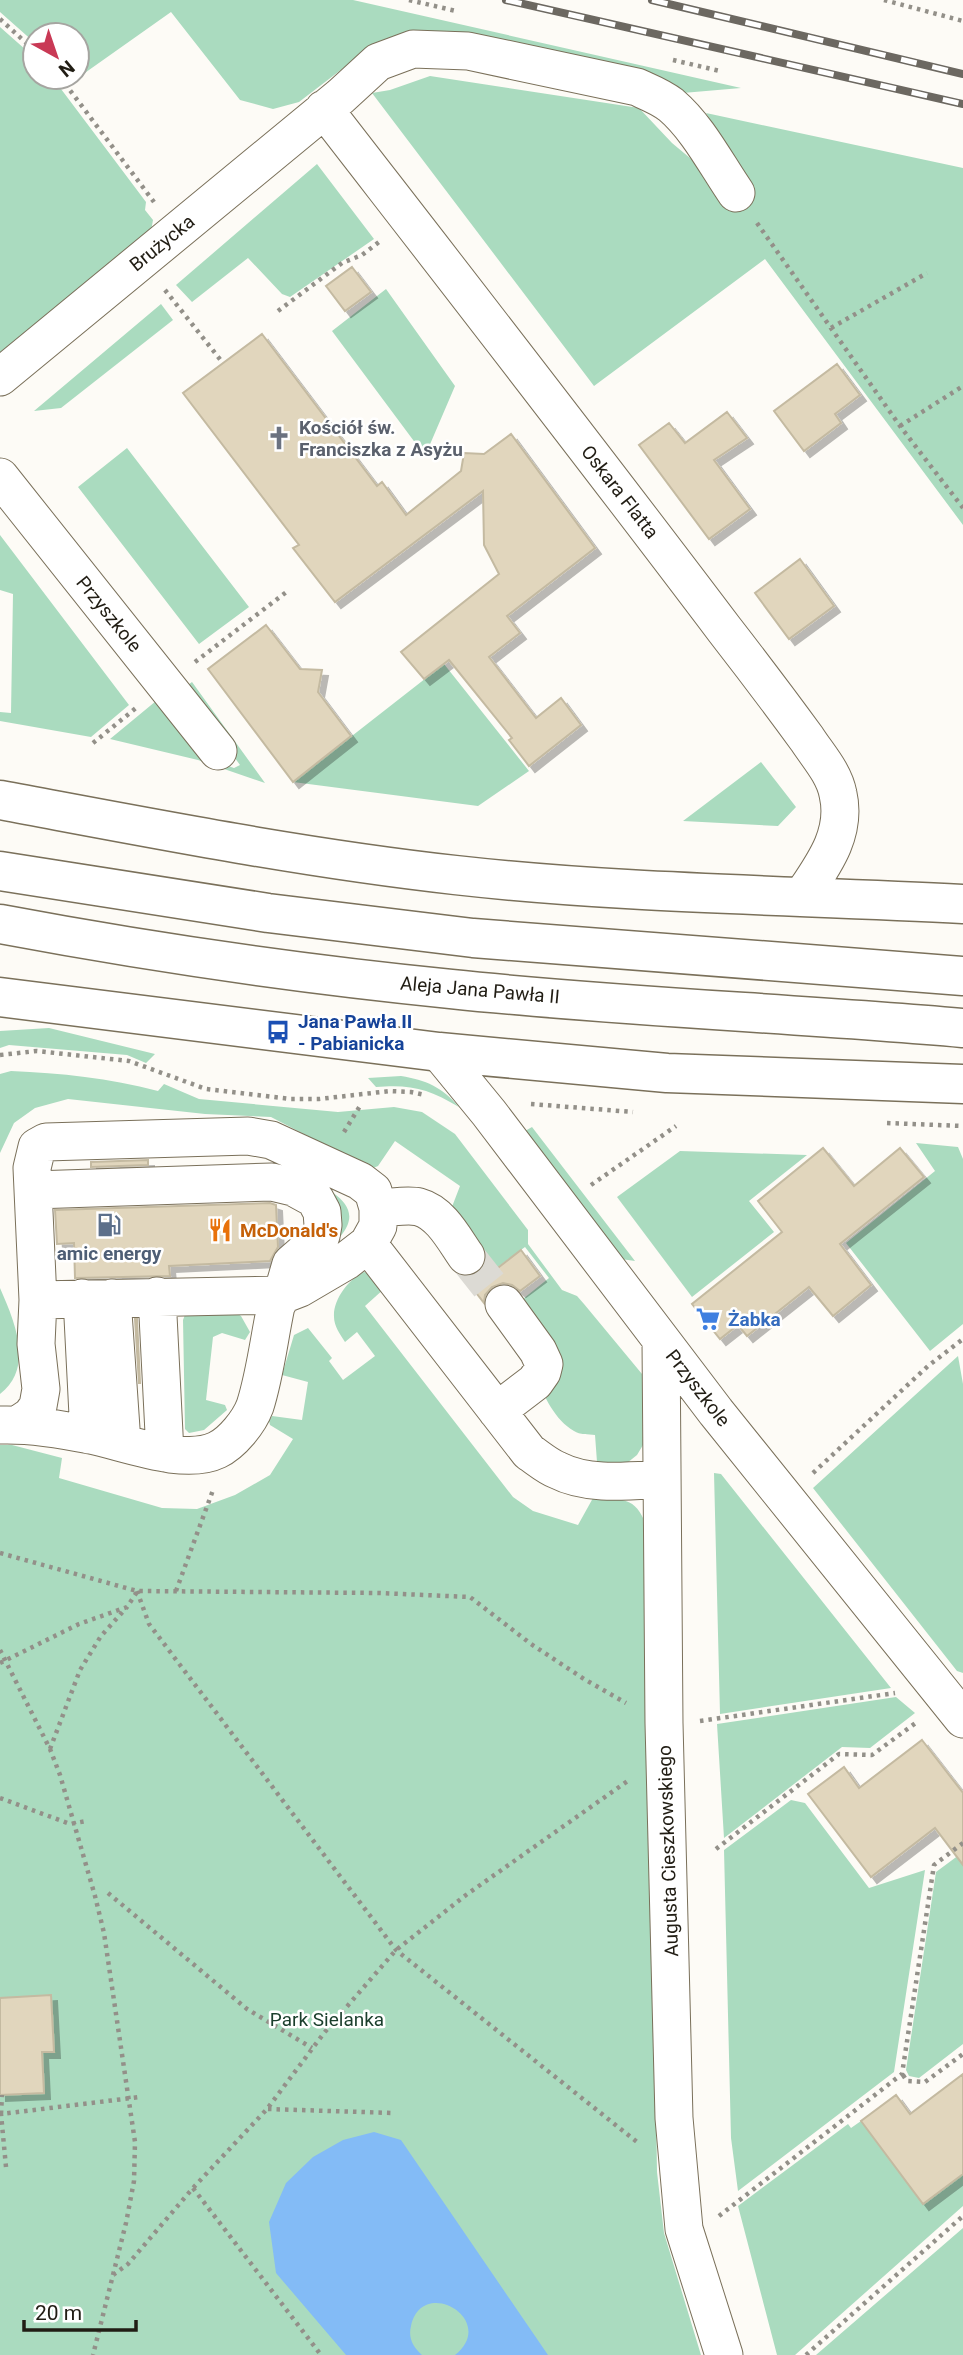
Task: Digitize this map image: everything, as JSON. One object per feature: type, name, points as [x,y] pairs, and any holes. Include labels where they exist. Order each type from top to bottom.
[{"type":"main road","points":[[0,800],[150,828],[454,875],[585,887],[963,904]]},
{"type":"main road","points":[[0,871],[268,913],[473,938],[963,976]]},
{"type":"main road","name":"Aleja Jana Pawła II","points":[[0,924],[107,944],[258,967],[452,989],[963,1028]]},
{"type":"main road","points":[[10,1003],[439,1052],[667,1073],[963,1084]]},
{"type":"street","name":"Brużycka","points":[[0,377],[378,62],[413,49],[443,48],[498,56],[637,87],[653,94],[670,104],[683,118],[736,193]]},
{"type":"street","name":"Oskara Flatta","points":[[324,109],[683,574],[831,776],[838,794],[840,819],[837,836],[831,854],[803,895]]},
{"type":"street","name":"Przyszkole","points":[[0,477],[218,751]]},
{"type":"street","name":"Przyszkole","points":[[439,1052],[489,1112],[931,1700],[963,1719]]},
{"type":"street","points":[[194,1184],[237,1136]]},
{"type":"street","points":[[10,1425],[30,1416],[38,1406],[41,1389],[36,1344],[38,1300],[32,1168],[37,1147],[46,1142],[237,1136],[271,1140],[360,1181],[373,1191],[379,1208],[378,1227],[368,1244],[346,1261],[300,1288],[282,1294],[38,1300]]},
{"type":"street","points":[[10,1425],[194,1455],[216,1451],[244,1425],[254,1408],[276,1306],[291,1264],[321,1236],[323,1225],[322,1212],[315,1199],[306,1192],[281,1183],[34,1190]]},
{"type":"street","points":[[379,1208],[416,1206],[430,1211],[440,1220],[466,1256]]},
{"type":"street","points":[[368,1244],[529,1452],[557,1471],[595,1480],[662,1479]]},
{"type":"street","points":[[122,1297],[130,1445]]},
{"type":"street","points":[[122,1297],[130,1445]]},
{"type":"street","points":[[497,1411],[535,1382],[544,1364],[538,1351],[504,1304]]},
{"type":"street","name":"Augusta Cieszkowskiego","points":[[661,1340],[664,1723],[674,2118],[687,2237],[724,2355]]},
{"type":"path","points":[[884,0],[963,21]]},
{"type":"path","points":[[0,19],[21,38]]},
{"type":"path","points":[[70,91],[176,233]]},
{"type":"path","points":[[736,193],[900,426],[963,508]]},
{"type":"path","points":[[278,311],[342,263],[362,255],[383,240]]},
{"type":"path","points":[[141,260],[223,363]]},
{"type":"path","points":[[831,328],[928,273]]},
{"type":"path","points":[[900,426],[963,386]]},
{"type":"path","points":[[588,1187],[676,1126]]},
{"type":"path","points":[[811,1474],[928,1366],[963,1339]]},
{"type":"path","points":[[176,1591],[216,1482],[216,1451]]},
{"type":"path","points":[[0,1553],[137,1591],[379,1593],[470,1597],[531,1644],[584,1679],[664,1723],[712,1721],[900,1693],[931,1700]]},
{"type":"path","points":[[50,1749],[80,1670],[101,1636],[127,1607],[137,1591]]},
{"type":"path","points":[[137,1591],[149,1624],[396,1950],[679,2176]]},
{"type":"path","points":[[3,1661],[79,1624],[127,1607]]},
{"type":"path","points":[[0,1650],[3,1661],[50,1749],[75,1824],[104,1933],[135,2142],[134,2182],[93,2355]]},
{"type":"path","points":[[716,1849],[839,1754],[872,1755],[931,1700]]},
{"type":"path","points":[[113,2275],[128,2264],[192,2188],[267,2109],[312,2048],[396,1950],[466,1895],[627,1780],[666,1774]]},
{"type":"path","points":[[0,1798],[75,1824],[86,1821]]},
{"type":"path","points":[[687,2237],[728,2210],[902,2074],[933,1865],[963,1843]]},
{"type":"path","points":[[108,1893],[247,2009],[312,2048]]},
{"type":"path","points":[[902,2074],[907,2081],[925,2082],[963,2054]]},
{"type":"path","points":[[2,2095],[6,2167]]},
{"type":"path","points":[[1,2114],[139,2097]]},
{"type":"path","points":[[267,2109],[393,2113]]},
{"type":"path","points":[[192,2188],[321,2355]]},
{"type":"path","points":[[806,2355],[963,2216]]},
{"type":"green space","points":[[0,0],[353,0],[741,88],[671,94],[359,56],[299,102],[273,109],[240,100],[171,12],[91,69],[91,21],[21,21],[21,31],[0,12]]},
{"type":"green space","points":[[0,27],[21,46],[21,91],[63,91],[146,202],[145,210],[153,220],[151,231],[0,355]]},
{"type":"green space","points":[[430,76],[639,108],[672,143],[696,163],[747,185],[706,113],[963,168],[963,525],[765,259],[594,386],[372,93],[390,90]]},
{"type":"green space","points":[[317,164],[374,239],[290,297],[282,294],[248,258],[192,302],[176,285]]},
{"type":"green space","points":[[386,289],[455,386],[425,456],[332,331]]},
{"type":"green space","points":[[161,304],[173,320],[61,408],[34,411]]},
{"type":"green space","points":[[127,448],[249,607],[199,644],[78,487]]},
{"type":"green space","points":[[0,535],[129,705],[91,737],[0,721],[0,712],[11,713],[13,594],[0,590]]},
{"type":"green space","points":[[444,664],[529,771],[478,806],[293,782]]},
{"type":"green space","points":[[192,682],[265,783],[198,760],[110,739],[156,701],[199,756],[234,768],[240,765],[184,688]]},
{"type":"green space","points":[[761,762],[796,807],[778,826],[683,821]]},
{"type":"green space","points":[[49,1028],[155,1054],[146,1063],[127,1055],[9,1045],[0,1048],[0,1031]]},
{"type":"green space","points":[[11,1071],[85,1077],[158,1091],[164,1084],[199,1099],[338,1112],[394,1107],[422,1112],[455,1134],[528,1230],[528,1244],[562,1290],[577,1296],[642,1374],[643,1445],[637,1455],[627,1463],[597,1462],[595,1435],[576,1432],[561,1421],[551,1407],[536,1373],[518,1303],[549,1278],[525,1247],[495,1269],[450,1212],[460,1186],[395,1141],[378,1166],[371,1169],[271,1117],[205,1114],[68,1099],[35,1108],[14,1123],[0,1153],[0,1074]]},
{"type":"green space","points":[[401,1076],[433,1086],[459,1107],[419,1089],[400,1086],[376,1087],[368,1078]]},
{"type":"green space","points":[[532,1127],[635,1261],[621,1259],[525,1131]]},
{"type":"green space","points":[[916,1143],[958,1147],[963,1159],[963,1324],[930,1351],[846,1243],[935,1171]]},
{"type":"green space","points":[[680,1151],[807,1155],[749,1201],[774,1232],[692,1297],[617,1197]]},
{"type":"green space","points":[[306,1177],[342,1200],[347,1208],[347,1227],[339,1238]]},
{"type":"green space","name":"Park Sielanka","points":[[364,1272],[376,1276],[385,1288],[365,1306],[513,1497],[533,1511],[578,1525],[593,1498],[627,1501],[638,1509],[647,1527],[657,2172],[664,2233],[701,2355],[0,2355],[0,1445],[12,1445],[62,1458],[59,1478],[162,1508],[197,1509],[235,1495],[270,1475],[293,1439],[270,1425],[272,1416],[302,1420],[308,1382],[282,1375],[294,1335],[308,1328],[332,1358],[329,1361],[343,1380],[375,1356],[357,1332],[345,1342],[334,1320],[334,1310],[339,1297],[358,1275]]},
{"type":"green space","points":[[0,1288],[15,1328],[19,1357],[17,1371],[11,1383],[0,1394]]},
{"type":"green space","points":[[186,1312],[235,1312],[241,1316],[250,1332],[245,1340],[222,1333],[213,1337],[206,1400],[225,1405],[227,1410],[204,1430],[189,1433],[185,1429],[183,1320]]},
{"type":"green space","points":[[958,1356],[963,1384],[963,1673],[957,1671],[813,1488]]},
{"type":"green space","points":[[714,1473],[721,1474],[891,1688],[720,1714]]},
{"type":"green space","points":[[896,1697],[915,1713],[870,1748],[842,1747],[724,1838],[717,1724]]},
{"type":"green space","points":[[791,1800],[805,1803],[869,1888],[925,1870],[894,2072],[738,2191],[731,2138],[724,1850]]},
{"type":"green space","points":[[963,1852],[963,2044],[919,2078],[909,2076],[906,2070],[936,1872]]},
{"type":"green space","points":[[861,2121],[923,2203],[963,2174],[963,2206],[795,2355],[777,2355],[738,2206],[848,2124],[851,2128]]},
{"type":"green space","points":[[963,2228],[963,2355],[816,2355]]},
{"type":"water","points":[[374,2132],[401,2140],[548,2355],[455,2355],[466,2342],[468,2329],[463,2317],[454,2308],[429,2304],[418,2311],[411,2326],[412,2342],[422,2355],[346,2355],[276,2273],[269,2222],[286,2183],[313,2157],[343,2140]]},
{"type":"building","points":[[352,267],[371,292],[345,311],[326,286]]},
{"type":"building","points":[[262,334],[377,486],[382,482],[406,515],[461,471],[464,453],[484,454],[511,434],[595,548],[507,616],[520,633],[489,657],[536,718],[561,698],[581,725],[529,766],[509,740],[512,738],[449,660],[424,679],[401,652],[499,574],[484,545],[483,491],[335,602],[293,548],[299,545],[183,393]]},
{"type":"building","points":[[837,364],[860,395],[835,414],[841,423],[804,451],[774,411]]},
{"type":"building","points":[[727,412],[747,438],[714,460],[750,509],[709,539],[639,445],[669,423],[685,443]]},
{"type":"building","points":[[800,559],[834,606],[789,639],[755,593]]},
{"type":"building","points":[[266,625],[300,669],[322,670],[318,692],[351,736],[293,782],[208,669]]},
{"type":"building","points":[[823,1148],[854,1186],[900,1148],[924,1177],[840,1244],[871,1285],[833,1316],[809,1287],[747,1336],[738,1325],[720,1339],[692,1304],[782,1232],[758,1201]]},
{"type":"building","points":[[148,1160],[148,1165],[91,1167],[91,1162]]},
{"type":"building","points":[[270,1203],[276,1205],[278,1247],[270,1261],[169,1266],[170,1276],[75,1278],[74,1243],[57,1244],[55,1210]]},
{"type":"building","points":[[521,1250],[540,1276],[520,1291],[503,1283],[492,1287],[485,1295],[484,1303],[463,1276],[478,1273],[485,1266],[486,1258],[495,1270]]},
{"type":"building","points":[[137,1319],[140,1383],[139,1383]]},
{"type":"building","points":[[922,1740],[963,1793],[963,1865],[935,1828],[871,1877],[808,1794],[844,1767],[859,1788]]},
{"type":"building","points":[[51,1995],[54,2052],[42,2052],[44,2093],[0,2095],[0,1998]]},
{"type":"building","points":[[963,2074],[963,2174],[923,2204],[861,2121],[896,2095],[910,2114]]},
{"type":"tunnel","points":[[466,1256],[504,1304]]},
{"type":"railway","points":[[506,0],[963,104]]},
{"type":"railway","points":[[652,0],[963,74]]},
{"type":"place","name":"Kościół św. Franciszka z Asyżu","points":[[279,438]]},
{"type":"place","name":"Jana Pawła II - Pabianicka","points":[[278,1032]]},
{"type":"place","name":"amic energy","points":[[109,1225]]},
{"type":"place","name":"McDonald's","points":[[220,1230]]},
{"type":"place","name":"Żabka","points":[[708,1319]]}]
